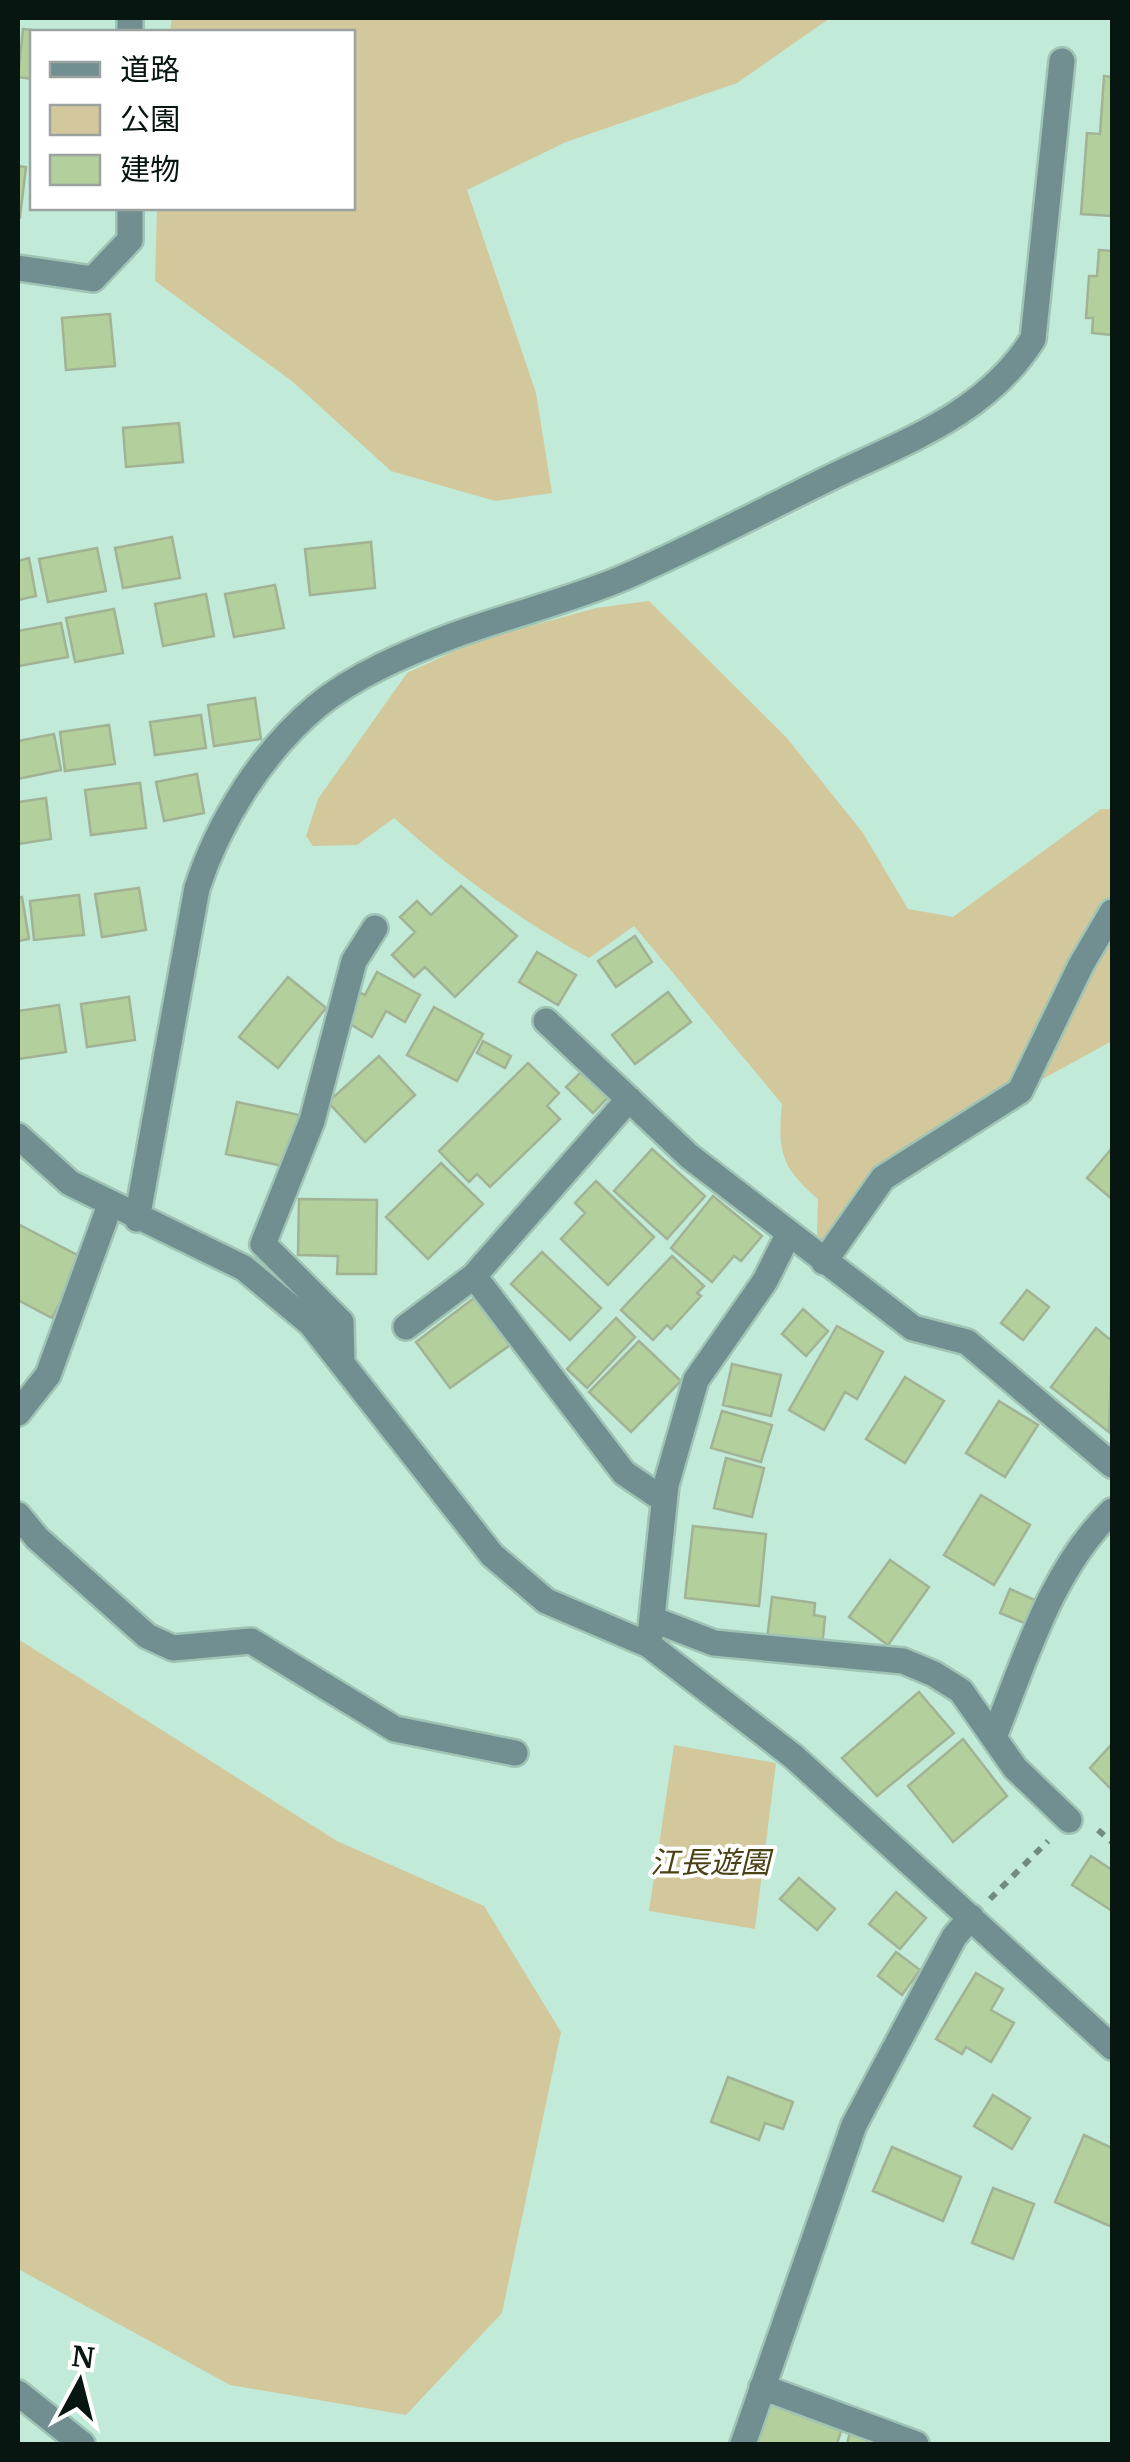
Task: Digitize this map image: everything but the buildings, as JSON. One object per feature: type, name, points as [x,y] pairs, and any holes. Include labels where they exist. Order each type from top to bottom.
[{"type":"street","points":[[137,1220],[197,888],[211,844],[242,794],[317,706],[368,674],[450,637],[622,578],[910,444],[961,413],[1015,367],[1033,338],[1062,60]]},
{"type":"street","points":[[18,268],[92,279],[130,240],[130,210]]},
{"type":"street","points":[[824,1262],[883,1178],[1020,1091],[1081,964],[1112,912]]},
{"type":"street","points":[[342,1363],[341,1322],[263,1244],[312,1121],[354,962],[375,928]]},
{"type":"street","points":[[546,1021],[689,1156],[824,1262],[914,1328],[967,1342],[1112,1465]]},
{"type":"street","points":[[406,1326],[474,1276],[629,1100]]},
{"type":"street","points":[[18,1136],[70,1183],[137,1220],[244,1268],[311,1324],[492,1555],[546,1601],[650,1632],[714,1643],[903,1661],[961,1690],[1015,1768],[1069,1820]]},
{"type":"street","points":[[18,1413],[48,1375],[110,1205]]},
{"type":"street","points":[[650,1632],[664,1500],[696,1380],[765,1282],[789,1234]]},
{"type":"street","points":[[474,1276],[624,1473],[664,1500]]},
{"type":"street","points":[[994,1737],[1045,1613],[1077,1554],[1112,1511]]},
{"type":"street","points":[[18,1515],[37,1538],[148,1636],[174,1648],[251,1641],[395,1729],[515,1753]]},
{"type":"street","points":[[650,1632],[794,1757],[1112,2047]]},
{"type":"street","points":[[743,2444],[854,2125],[954,1937],[971,1918]]},
{"type":"street","points":[[762,2387],[916,2444]]},
{"type":"street","points":[[18,2393],[82,2444]]},
{"type":"path","points":[[971,1918],[1069,1820]]},
{"type":"green space","points":[[172,18],[830,18],[737,83],[566,142],[467,190],[536,393],[552,493],[495,501],[391,471],[293,382],[155,281],[157,210],[355,210],[355,30],[170,30]]},
{"type":"green space","points":[[649,601],[786,737],[863,833],[908,909],[953,917],[1101,809],[1112,809],[1112,895],[1074,960],[1014,1083],[877,1171],[826,1245],[817,1234],[818,1199],[796,1178],[785,1158],[780,1135],[782,1104],[634,926],[589,958],[487,894],[394,818],[357,845],[313,846],[306,836],[318,799],[407,673],[476,641],[596,608]]},
{"type":"green space","points":[[1112,930],[1112,1041],[1037,1082],[1089,968]]},
{"type":"green space","points":[[18,1639],[337,1841],[484,1906],[561,2032],[502,2313],[406,2415],[230,2385],[18,2269]]},
{"type":"green space","name":"江長遊園","points":[[674,1745],[776,1763],[755,1929],[649,1911]]}]
